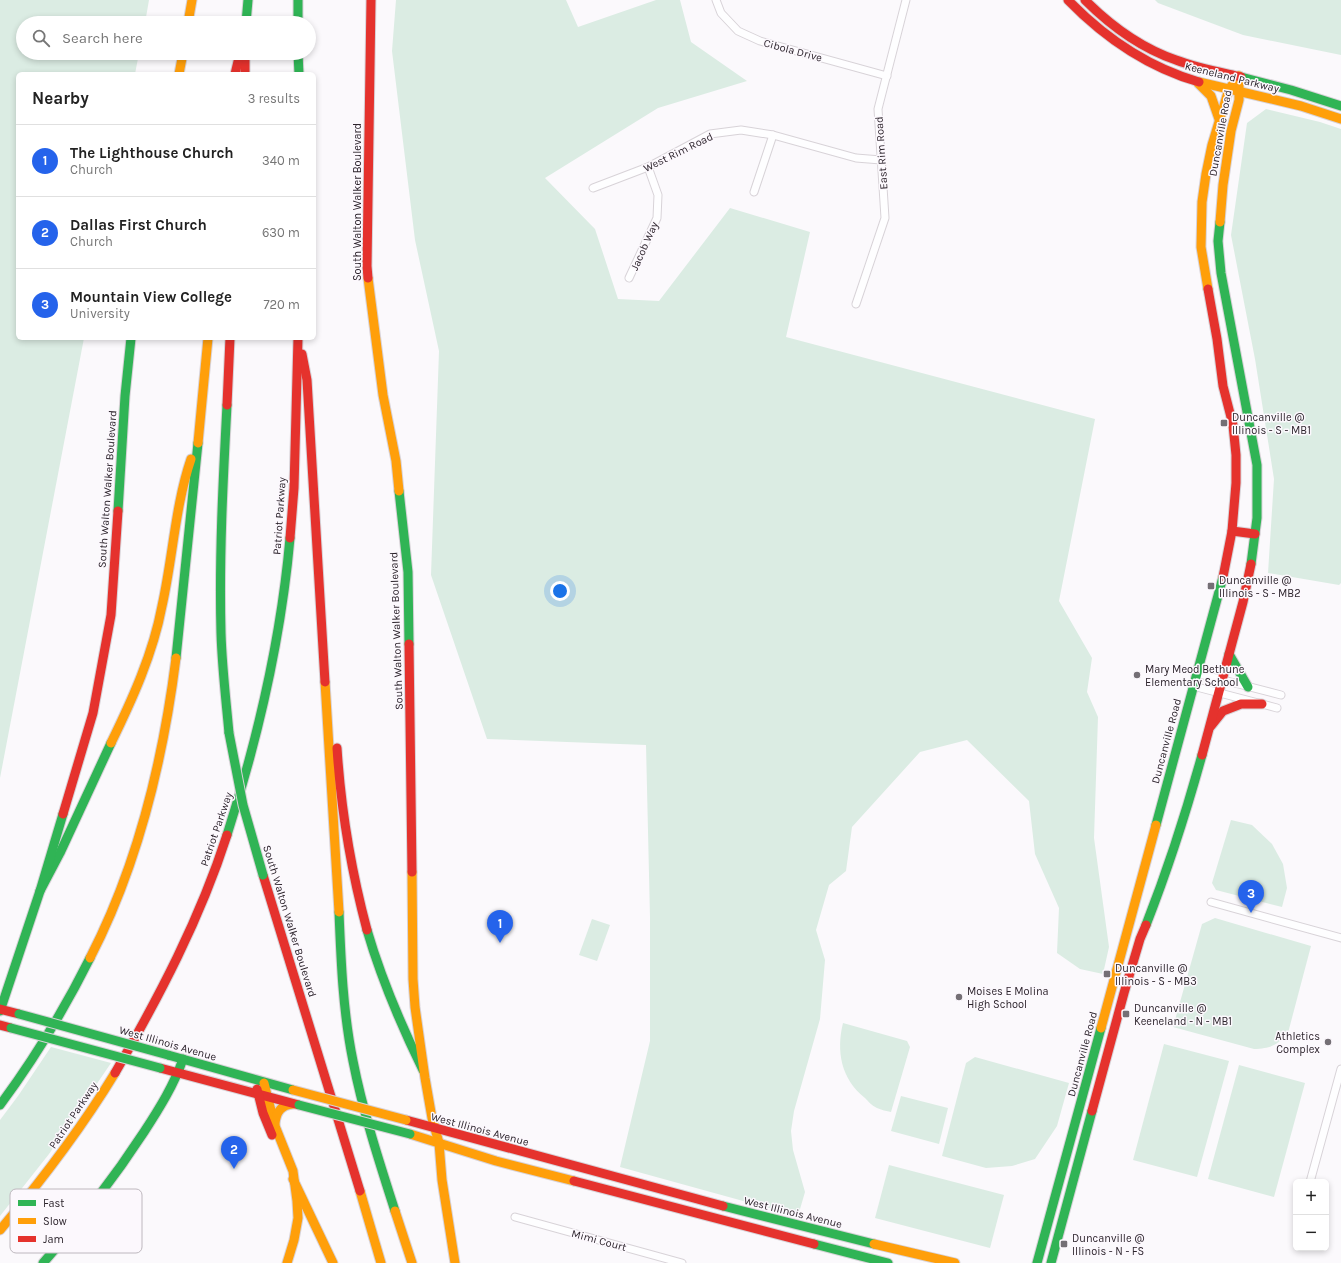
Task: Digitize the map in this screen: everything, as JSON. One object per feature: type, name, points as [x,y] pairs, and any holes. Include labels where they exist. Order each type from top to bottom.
[{"type":"main road","points":[[189,16],[192,0]]},
{"type":"main road","points":[[247,16],[248,0]]},
{"type":"main road","points":[[298,0],[298,16]]},
{"type":"main road","name":"South Walton Walker Boulevard","points":[[371,0],[367,266],[383,395],[396,461],[408,572],[413,979],[423,1070],[434,1128],[439,1143],[442,1180],[455,1263]]},
{"type":"main road","name":"Keeneland Parkway","points":[[1068,0],[1102,32],[1135,54],[1175,75],[1325,113],[1341,120]]},
{"type":"main road","name":"Keeneland Parkway","points":[[1085,0],[1109,23],[1140,44],[1168,57],[1188,64],[1287,88],[1341,106]]},
{"type":"main road","points":[[179,72],[182,60]]},
{"type":"main road","points":[[235,72],[238,60]]},
{"type":"main road","points":[[245,60],[245,72]]},
{"type":"main road","points":[[298,60],[298,72]]},
{"type":"main road","name":"Duncanville Road","points":[[1037,1263],[1223,577],[1232,531],[1236,483],[1236,455],[1233,425],[1223,386],[1217,339],[1201,247],[1201,231],[1202,202],[1206,174],[1219,119],[1229,89],[1239,76]]},
{"type":"main road","name":"Duncanville Road","points":[[1051,1263],[1124,992],[1140,939],[1180,830],[1222,680],[1243,602],[1255,534],[1258,496],[1257,465],[1221,273],[1218,241],[1226,157],[1240,92],[1239,76]]},
{"type":"main road","points":[[1197,81],[1211,96],[1219,119]]},
{"type":"main road","points":[[1284,102],[1287,88]]},
{"type":"main road","points":[[1201,231],[1219,231]]},
{"type":"main road","name":"South Walton Walker Boulevard","points":[[0,1010],[40,891],[93,713],[111,615],[125,403],[131,340]]},
{"type":"main road","points":[[0,1105],[40,1048],[79,981],[102,934],[138,839],[152,789],[164,739],[172,688],[184,585],[208,340]]},
{"type":"main road","name":"South Walton Walker Boulevard","points":[[230,340],[220,569],[221,648],[229,733],[244,813],[381,1263]]},
{"type":"main road","points":[[299,340],[307,380],[340,955],[348,1025],[353,1060],[374,1144],[412,1263]]},
{"type":"main road","name":"Patriot Parkway","points":[[33,1189],[56,1160],[115,1074],[152,1008],[176,960],[214,872],[233,818],[255,745],[268,693],[284,594],[294,489],[296,380],[299,340]]},
{"type":"main road","points":[[1223,386],[1241,383]]},
{"type":"main road","points":[[40,891],[60,853],[114,739],[146,663],[160,614],[167,582],[183,482],[199,436]]},
{"type":"main road","points":[[1232,531],[1255,534]]},
{"type":"main road","points":[[322,639],[332,686],[341,799],[356,888],[376,961],[406,1036],[423,1070]]},
{"type":"main road","points":[[1229,654],[1248,687]]},
{"type":"main road","points":[[1208,729],[1223,711],[1241,704],[1262,704]]},
{"type":"main road","name":"West Illinois Avenue","points":[[0,1010],[616,1178],[867,1243],[923,1254],[955,1263]]},
{"type":"main road","points":[[0,1025],[410,1134],[533,1171],[888,1263]]},
{"type":"main road","points":[[104,1189],[141,1136],[179,1073],[183,1059]]},
{"type":"main road","points":[[260,1081],[257,1094],[287,1173],[294,1179],[333,1263]]},
{"type":"main road","points":[[260,1081],[267,1096],[275,1126],[293,1171],[298,1218],[294,1240],[287,1263]]},
{"type":"main road","points":[[275,1126],[276,1117],[280,1108],[288,1104],[297,1104]]},
{"type":"main road","points":[[533,1171],[538,1157]]},
{"type":"main road","points":[[612,1192],[616,1178]]},
{"type":"main road","name":"Patriot Parkway","points":[[0,1230],[10,1218]]},
{"type":"main road","points":[[820,1246],[824,1232]]},
{"type":"main road","points":[[43,1263],[51,1253]]},
{"type":"street","name":"Cibola Drive","points":[[716,0],[721,13],[738,31],[760,41],[887,76]]},
{"type":"street","name":"East Rim Road","points":[[856,304],[885,218],[878,109],[906,0]]},
{"type":"street","name":"West Rim Road","points":[[593,188],[648,167],[710,134],[741,130],[773,135],[856,158],[881,160]]},
{"type":"street","points":[[754,192],[773,135]]},
{"type":"street","name":"Jacob Way","points":[[629,278],[657,218],[658,195],[648,167]]},
{"type":"street","points":[[1196,674],[1281,695]]},
{"type":"street","points":[[1193,686],[1277,708]]},
{"type":"street","points":[[1211,902],[1341,938]]},
{"type":"street","points":[[1311,1179],[1341,1069]]},
{"type":"street","name":"Mimi Court","points":[[515,1217],[682,1263]]},
{"type":"shaded area","points":[[0,0],[149,0],[146,16],[16,16],[16,60],[138,60],[135,72],[16,72],[16,340],[84,340],[0,778]]},
{"type":"shaded area","points":[[396,0],[566,0],[578,27],[656,0],[680,0],[691,42],[747,81],[658,108],[545,178],[595,229],[618,299],[659,301],[730,208],[810,232],[786,337],[1095,419],[1059,601],[1092,658],[1087,692],[1098,717],[1094,838],[1109,947],[1103,974],[1080,969],[1057,953],[1059,908],[1035,854],[1029,801],[967,740],[920,752],[852,827],[846,871],[829,885],[816,930],[825,960],[820,1019],[794,1111],[791,1131],[793,1150],[805,1192],[798,1216],[620,1167],[650,1041],[650,917],[646,745],[487,739],[431,575],[439,351],[415,240],[392,51]]},
{"type":"shaded area","points":[[1155,0],[1341,0],[1341,55],[1243,35],[1158,3]]},
{"type":"shaded area","points":[[1266,109],[1320,122],[1341,129],[1341,583],[1339,585],[1268,573],[1274,479],[1255,359],[1231,235],[1247,123]]},
{"type":"shaded area","points":[[1231,820],[1252,825],[1272,844],[1283,864],[1287,888],[1282,907],[1216,890],[1212,883]]},
{"type":"shaded area","points":[[1215,918],[1311,946],[1288,1033],[1273,1046],[1254,1049],[1173,1027],[1202,924]]},
{"type":"shaded area","points":[[592,919],[610,925],[597,961],[579,955]]},
{"type":"shaded area","points":[[843,1023],[907,1041],[910,1047],[891,1112],[879,1109],[872,1105],[850,1082],[842,1064],[840,1044]]},
{"type":"shaded area","points":[[1164,1044],[1229,1061],[1197,1177],[1133,1160]]},
{"type":"shaded area","points":[[51,1047],[111,1063],[49,1154],[21,1189],[10,1189],[10,1203],[0,1216],[0,1120]]},
{"type":"shaded area","points":[[975,1057],[1069,1083],[1057,1126],[1035,1159],[1012,1166],[986,1168],[942,1156],[966,1063]]},
{"type":"shaded area","points":[[1239,1065],[1305,1083],[1274,1197],[1208,1179]]},
{"type":"shaded area","points":[[901,1096],[948,1108],[939,1144],[891,1131]]},
{"type":"shaded area","points":[[889,1165],[1004,1195],[990,1248],[875,1218]]},
{"type":"traffic: fast","points":[[247,16],[248,0]]},
{"type":"traffic: fast","points":[[298,0],[298,16]]},
{"type":"traffic: fast","points":[[298,60],[299,72]]},
{"type":"traffic: fast","points":[[1241,77],[1291,90],[1341,106]]},
{"type":"traffic: fast","points":[[1220,222],[1218,241],[1221,273],[1257,465],[1257,518],[1251,564]]},
{"type":"traffic: fast","points":[[118,511],[125,396],[131,340]]},
{"type":"traffic: fast","points":[[227,405],[222,519],[221,633],[229,733]]},
{"type":"traffic: fast","points":[[176,658],[198,443]]},
{"type":"traffic: fast","points":[[399,491],[408,572],[409,644]]},
{"type":"traffic: fast","points":[[227,835],[249,762],[267,688],[281,614],[290,538]]},
{"type":"traffic: fast","points":[[1156,825],[1223,577]]},
{"type":"traffic: fast","points":[[1229,654],[1248,687]]},
{"type":"traffic: fast","points":[[229,733],[243,805],[263,875]]},
{"type":"traffic: fast","points":[[40,891],[60,853],[111,743]]},
{"type":"traffic: fast","points":[[1146,925],[1176,841],[1202,755]]},
{"type":"traffic: fast","points":[[0,1011],[40,891],[63,814]]},
{"type":"traffic: fast","points":[[339,912],[345,1006],[353,1061],[366,1118],[395,1211]]},
{"type":"traffic: fast","points":[[367,930],[392,1001],[423,1070]]},
{"type":"traffic: fast","points":[[0,1105],[25,1070],[48,1033],[90,958]]},
{"type":"traffic: fast","points":[[19,1014],[168,1055]]},
{"type":"traffic: fast","points":[[11,1028],[160,1068]]},
{"type":"traffic: fast","points":[[1037,1263],[1101,1028]]},
{"type":"traffic: fast","points":[[168,1055],[293,1090]]},
{"type":"traffic: fast","points":[[104,1189],[133,1149],[166,1097],[183,1059]]},
{"type":"traffic: fast","points":[[299,1105],[410,1134]]},
{"type":"traffic: fast","points":[[1051,1263],[1092,1111]]},
{"type":"traffic: fast","points":[[723,1206],[874,1244]]},
{"type":"traffic: fast","points":[[814,1244],[888,1263]]},
{"type":"traffic: fast","points":[[43,1263],[52,1253]]},
{"type":"traffic: slow","points":[[189,16],[192,0]]},
{"type":"traffic: slow","points":[[179,72],[182,60]]},
{"type":"traffic: slow","points":[[1208,289],[1201,247],[1202,202],[1206,174],[1212,145],[1229,89],[1239,76]]},
{"type":"traffic: slow","points":[[1220,222],[1223,185],[1231,131],[1239,100],[1239,76]]},
{"type":"traffic: slow","points":[[1199,82],[1301,106],[1341,119]]},
{"type":"traffic: slow","points":[[1198,83],[1211,96],[1219,119]]},
{"type":"traffic: slow","points":[[368,278],[383,395],[396,461],[399,491]]},
{"type":"traffic: slow","points":[[198,443],[208,340]]},
{"type":"traffic: slow","points":[[111,743],[127,710],[153,642],[166,588],[181,495],[191,459]]},
{"type":"traffic: slow","points":[[90,958],[107,923],[122,886],[146,812],[164,735],[176,658]]},
{"type":"traffic: slow","points":[[325,682],[339,912]]},
{"type":"traffic: slow","points":[[1101,1028],[1156,825]]},
{"type":"traffic: slow","points":[[412,872],[413,979],[415,1007],[432,1118],[439,1143]]},
{"type":"traffic: slow","points":[[33,1189],[89,1114],[115,1073]]},
{"type":"traffic: slow","points":[[264,1083],[275,1126],[293,1171],[297,1201],[298,1218],[294,1240],[287,1263]]},
{"type":"traffic: slow","points":[[293,1090],[406,1120]]},
{"type":"traffic: slow","points":[[275,1124],[280,1110],[285,1106],[293,1104]]},
{"type":"traffic: slow","points":[[410,1134],[496,1161],[574,1181]]},
{"type":"traffic: slow","points":[[439,1143],[442,1180],[455,1263]]},
{"type":"traffic: slow","points":[[293,1179],[333,1263]]},
{"type":"traffic: slow","points":[[360,1191],[381,1263]]},
{"type":"traffic: slow","points":[[395,1211],[412,1263]]},
{"type":"traffic: slow","points":[[0,1230],[10,1218]]},
{"type":"traffic: slow","points":[[874,1244],[955,1263]]},
{"type":"traffic: jam","points":[[368,278],[371,0]]},
{"type":"traffic: jam","points":[[1068,0],[1097,27],[1128,50],[1162,68],[1199,82]]},
{"type":"traffic: jam","points":[[1085,0],[1105,19],[1127,35],[1163,55],[1208,70],[1241,77]]},
{"type":"traffic: jam","points":[[235,72],[238,60]]},
{"type":"traffic: jam","points":[[245,60],[245,72]]},
{"type":"traffic: jam","points":[[1208,289],[1217,339],[1223,386],[1233,425],[1236,455],[1236,483],[1232,531],[1223,577]]},
{"type":"traffic: jam","points":[[227,405],[230,340]]},
{"type":"traffic: jam","points":[[290,538],[294,488],[298,340]]},
{"type":"traffic: jam","points":[[302,354],[307,380],[325,682]]},
{"type":"traffic: jam","points":[[63,814],[93,713],[111,615],[118,511]]},
{"type":"traffic: jam","points":[[1232,531],[1255,534]]},
{"type":"traffic: jam","points":[[1202,755],[1243,602],[1251,564]]},
{"type":"traffic: jam","points":[[409,644],[412,872]]},
{"type":"traffic: jam","points":[[1211,726],[1223,711],[1241,704],[1262,704]]},
{"type":"traffic: jam","points":[[337,748],[341,794],[348,840],[356,885],[367,930]]},
{"type":"traffic: jam","points":[[115,1073],[147,1016],[177,957],[204,897],[227,835]]},
{"type":"traffic: jam","points":[[263,875],[360,1191]]},
{"type":"traffic: jam","points":[[1092,1111],[1124,993],[1140,939],[1146,925]]},
{"type":"traffic: jam","points":[[0,1009],[19,1014]]},
{"type":"traffic: jam","points":[[0,1025],[11,1028]]},
{"type":"traffic: jam","points":[[160,1068],[299,1105]]},
{"type":"traffic: jam","points":[[257,1089],[263,1113],[272,1135]]},
{"type":"traffic: jam","points":[[406,1120],[723,1206]]},
{"type":"traffic: jam","points":[[574,1181],[814,1244]]},
{"type":"place","name":"Duncanville @ Illinois - S - MB1","points":[[1224,423]]},
{"type":"place","name":"Duncanville @ Illinois - S - MB2","points":[[1211,586]]},
{"type":"place","name":"Mary Meod Bethune Elementary School","points":[[1137,675]]},
{"type":"place","name":"Mountain View College","points":[[1251,913]]},
{"type":"place","name":"The Lighthouse Church","points":[[500,943]]},
{"type":"place","name":"Duncanville @ Illinois - S - MB3","points":[[1107,974]]},
{"type":"place","name":"Moises E Molina High School","points":[[959,997]]},
{"type":"place","name":"Duncanville @ Keeneland - N - MB1","points":[[1126,1014]]},
{"type":"place","name":"Athletics Complex","points":[[1328,1042]]},
{"type":"place","name":"Dallas First Church","points":[[234,1169]]},
{"type":"place","name":"Duncanville @ Illinois - N - FS","points":[[1064,1244]]}]
